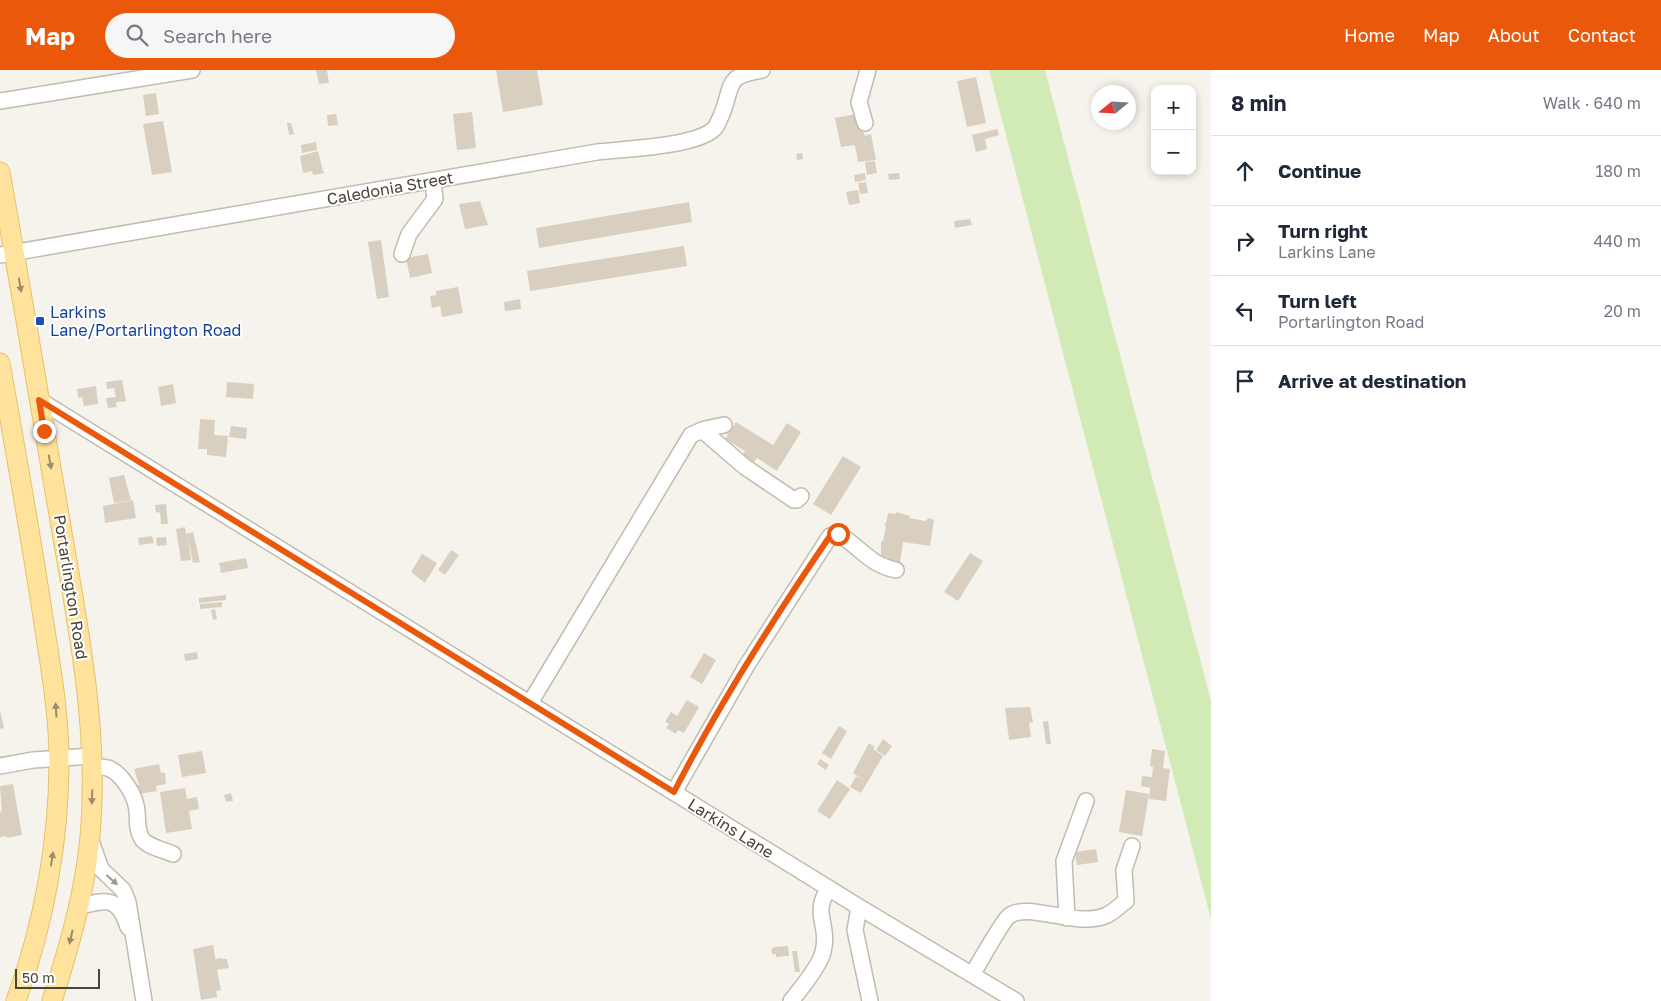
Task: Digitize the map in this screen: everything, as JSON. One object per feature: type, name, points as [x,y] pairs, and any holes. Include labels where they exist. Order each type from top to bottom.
[{"type":"main road","name":"Portarlington Road","points":[[0,172],[7,254],[39,400],[86,684],[93,762],[90,838],[78,907],[52,1001]]},
{"type":"main road","name":"Portarlington Road","points":[[0,363],[30,532],[55,697],[59,758],[57,813],[44,907],[16,1001]]},
{"type":"street","points":[[0,101],[192,70]]},
{"type":"street","name":"Caledonia Street","points":[[7,254],[597,152],[696,139],[715,129],[726,102],[729,85],[741,73],[762,70]]},
{"type":"street","points":[[864,124],[858,102],[868,70]]},
{"type":"street","points":[[402,254],[409,234],[435,198],[433,180]]},
{"type":"street","name":"Larkins Lane","points":[[39,400],[859,907],[1016,1001]]},
{"type":"street","points":[[530,703],[691,435],[702,430],[724,425]]},
{"type":"street","points":[[702,430],[745,467],[794,500],[801,496]]},
{"type":"street","points":[[674,792],[747,665],[830,536],[838,534],[878,566],[896,570]]},
{"type":"street","points":[[0,766],[59,758],[93,762],[108,768],[117,774],[128,788],[136,804],[137,827],[142,840],[153,847],[173,854]]},
{"type":"street","points":[[1067,918],[1064,861],[1086,801]]},
{"type":"street","points":[[90,838],[101,869],[123,890],[128,902],[144,1001]]},
{"type":"street","points":[[972,974],[1009,916],[1024,910],[1085,920],[1108,915],[1126,901],[1124,870],[1132,846]]},
{"type":"street","points":[[791,1001],[823,953],[825,932],[819,908],[822,897],[829,888]]},
{"type":"street","points":[[78,907],[98,901],[108,901],[117,905],[124,916],[134,945]]},
{"type":"street","points":[[859,907],[855,930],[870,1001]]},
{"type":"green space","points":[[989,70],[1045,70],[1211,701],[1211,919]]},
{"type":"building","points":[[316,70],[327,70],[329,83],[319,84]]},
{"type":"building","points":[[496,70],[537,70],[543,105],[503,112]]},
{"type":"building","points":[[976,77],[986,123],[967,127],[957,81]]},
{"type":"building","points":[[156,93],[159,114],[146,116],[143,95]]},
{"type":"building","points":[[472,112],[476,148],[457,150],[453,114]]},
{"type":"building","points":[[336,114],[338,125],[328,126],[327,115]]},
{"type":"building","points":[[856,114],[865,136],[871,134],[876,160],[858,162],[855,145],[841,147],[835,118]]},
{"type":"building","points":[[163,121],[172,172],[152,175],[143,124]]},
{"type":"building","points":[[287,123],[291,123],[294,134],[289,135]]},
{"type":"building","points":[[997,129],[999,135],[985,139],[987,149],[976,152],[972,135]]},
{"type":"building","points":[[316,142],[317,150],[302,153],[301,145]]},
{"type":"building","points":[[318,151],[325,173],[313,175],[312,171],[303,173],[300,156]]},
{"type":"building","points":[[802,153],[803,159],[797,160],[796,154]]},
{"type":"building","points":[[875,161],[877,173],[867,175],[865,162]]},
{"type":"building","points":[[865,173],[866,180],[855,182],[854,175]]},
{"type":"building","points":[[899,173],[900,179],[889,180],[888,174]]},
{"type":"building","points":[[866,182],[868,193],[860,194],[858,183]]},
{"type":"building","points":[[858,190],[860,203],[849,205],[846,192]]},
{"type":"building","points":[[480,201],[488,225],[465,229],[459,204]]},
{"type":"building","points":[[689,202],[692,222],[539,248],[536,228]]},
{"type":"building","points":[[970,219],[972,225],[955,228],[954,221]]},
{"type":"building","points":[[381,240],[389,297],[377,299],[368,242]]},
{"type":"building","points":[[684,246],[687,266],[530,291],[527,271]]},
{"type":"building","points":[[428,254],[432,273],[410,278],[406,258]]},
{"type":"building","points":[[458,287],[463,313],[442,317],[440,306],[432,308],[430,296],[436,295],[436,291]]},
{"type":"building","points":[[520,299],[521,309],[505,311],[504,302]]},
{"type":"building","points":[[122,380],[126,401],[116,402],[117,407],[108,408],[106,398],[116,397],[114,388],[107,389],[106,382]]},
{"type":"building","points":[[227,382],[254,384],[253,399],[226,397]]},
{"type":"building","points":[[173,384],[176,403],[161,406],[158,387]]},
{"type":"building","points":[[96,386],[98,404],[84,406],[82,397],[78,398],[77,389]]},
{"type":"building","points":[[200,419],[215,420],[214,435],[228,436],[226,457],[207,455],[207,449],[198,449]]},
{"type":"building","points":[[736,422],[773,445],[787,423],[801,432],[777,471],[757,458],[751,466],[740,459],[745,451],[725,439]]},
{"type":"building","points":[[231,426],[247,428],[246,439],[229,437]]},
{"type":"building","points":[[843,456],[861,467],[831,515],[813,504]]},
{"type":"building","points":[[124,475],[131,500],[114,503],[109,478]]},
{"type":"building","points":[[133,500],[136,518],[105,523],[103,506]]},
{"type":"building","points":[[166,504],[168,524],[161,524],[160,512],[156,513],[155,505]]},
{"type":"building","points":[[896,512],[910,516],[909,518],[925,521],[929,518],[934,520],[930,546],[903,542],[900,563],[887,561],[888,558],[881,557],[881,542],[883,541],[886,527],[884,524],[886,523],[888,513],[896,514]]},
{"type":"building","points":[[185,527],[186,534],[193,532],[200,562],[193,563],[188,536],[191,560],[181,561],[176,529]]},
{"type":"building","points":[[152,536],[154,543],[139,545],[138,538]]},
{"type":"building","points":[[166,537],[167,545],[157,546],[156,538]]},
{"type":"building","points":[[451,550],[459,555],[445,575],[438,570]]},
{"type":"building","points":[[970,553],[983,561],[958,601],[944,592]]},
{"type":"building","points":[[422,554],[437,563],[425,583],[411,572]]},
{"type":"building","points":[[246,558],[248,568],[221,573],[219,563]]},
{"type":"building","points":[[226,595],[226,600],[199,603],[199,598]]},
{"type":"building","points":[[222,602],[222,607],[200,609],[200,604]]},
{"type":"building","points":[[215,609],[217,619],[213,620],[211,610]]},
{"type":"building","points":[[197,652],[198,659],[185,661],[184,654]]},
{"type":"building","points":[[704,653],[716,660],[702,684],[690,677]]},
{"type":"building","points":[[687,700],[699,707],[684,733],[678,730],[676,734],[666,728],[669,724],[665,722],[671,712],[677,716]]},
{"type":"building","points":[[1030,707],[1033,722],[1029,723],[1031,737],[1009,740],[1005,708]]},
{"type":"building","points":[[0,710],[4,728],[0,729]]},
{"type":"building","points":[[1048,721],[1051,744],[1046,744],[1043,722]]},
{"type":"building","points":[[839,726],[847,731],[831,759],[822,753]]},
{"type":"building","points":[[883,739],[892,746],[885,756],[876,750]]},
{"type":"building","points":[[869,743],[875,747],[873,749],[883,756],[861,793],[850,787],[856,776],[864,780],[853,773]]},
{"type":"building","points":[[1152,749],[1165,751],[1163,768],[1170,769],[1166,801],[1149,799],[1150,788],[1141,786],[1142,776],[1152,777],[1153,767],[1150,766]]},
{"type":"building","points":[[202,751],[206,773],[182,777],[178,755]]},
{"type":"building","points":[[820,759],[829,765],[826,770],[817,764]]},
{"type":"building","points":[[159,764],[161,773],[165,773],[166,784],[156,786],[157,791],[138,794],[137,785],[139,785],[134,769]]},
{"type":"building","points":[[837,780],[850,789],[830,819],[817,811]]},
{"type":"building","points":[[13,784],[22,835],[7,838],[6,836],[0,837],[0,810],[2,813],[0,786]]},
{"type":"building","points":[[185,788],[187,799],[197,797],[199,809],[189,811],[192,829],[166,833],[160,792]]},
{"type":"building","points":[[1126,790],[1149,794],[1142,836],[1119,832]]},
{"type":"building","points":[[231,793],[233,801],[226,802],[224,795]]},
{"type":"building","points":[[1096,849],[1098,862],[1077,865],[1075,852]]},
{"type":"building","points":[[213,945],[216,961],[217,958],[227,959],[229,968],[217,970],[221,990],[216,991],[217,997],[201,1000],[193,949]]},
{"type":"building","points":[[788,946],[789,956],[776,957],[776,954],[772,954],[771,949],[775,947]]},
{"type":"building","points":[[792,951],[797,951],[800,972],[795,972]]},
{"type":"place","name":"Larkins Lane/Portarlington Road","points":[[40,321]]},
{"type":"route","points":[[44,431],[39,400],[674,792],[747,665],[809,566],[830,536],[838,534]]}]
